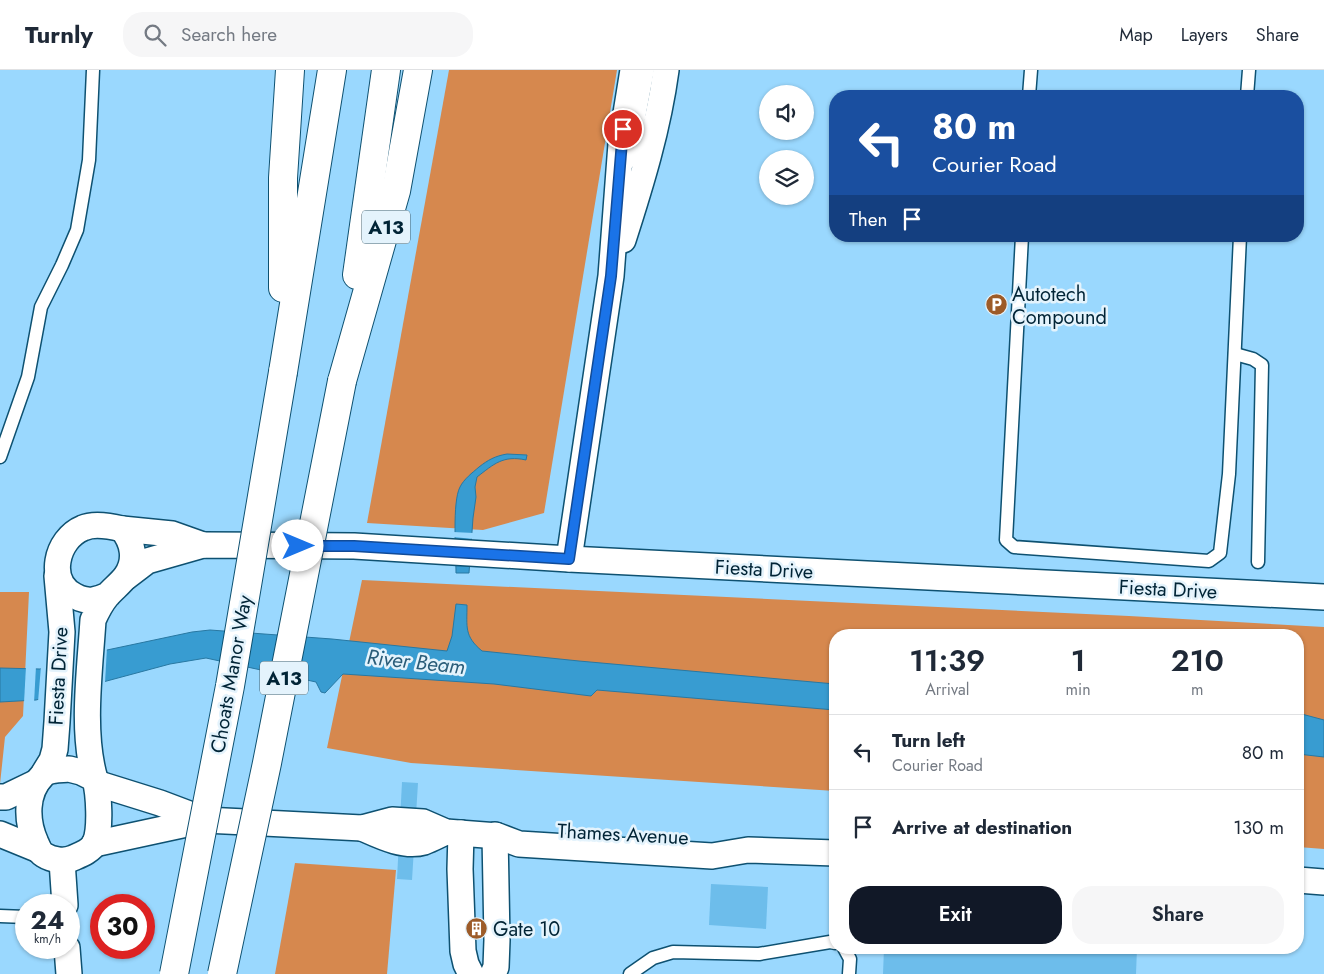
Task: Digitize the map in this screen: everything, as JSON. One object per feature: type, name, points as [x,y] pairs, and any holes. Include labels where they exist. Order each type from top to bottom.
[{"type":"highway","name":"A13","points":[[283,372],[283,178],[290,70]]},
{"type":"highway","name":"A13","points":[[283,372],[332,70]]},
{"type":"highway","name":"A13","points":[[222,974],[267,763],[342,381],[386,70]]},
{"type":"highway","name":"A13","points":[[342,381],[396,191],[418,70]]},
{"type":"highway","name":"Choats Manor Way","points":[[174,974],[230,686],[283,372]]},
{"type":"street","points":[[625,205],[621,144],[633,70]]},
{"type":"street","points":[[569,559],[611,276],[625,205],[651,148],[666,70]]},
{"type":"street","points":[[89,526],[122,529],[129,538],[132,556],[131,568],[126,577],[108,595],[92,601],[79,599],[67,592],[57,576],[58,559],[64,546],[77,531],[89,526]]},
{"type":"street","name":"Fiesta Drive","points":[[122,529],[172,534],[203,545]]},
{"type":"street","name":"Fiesta Drive","points":[[126,577],[147,561],[203,545],[354,546],[569,559],[1324,597]]},
{"type":"street","name":"Fiesta Drive","points":[[40,778],[52,760],[55,749],[62,620],[57,576]]},
{"type":"street","name":"Fiesta Drive","points":[[95,781],[89,755],[88,727],[93,620],[108,595]]},
{"type":"street","points":[[0,797],[6,797],[40,778],[56,770],[69,769],[81,772],[95,781],[98,818],[94,844],[84,853],[71,860],[62,861],[43,855],[39,850],[29,824],[30,799],[40,778]]},
{"type":"street","name":"Thames Avenue","points":[[95,781],[205,820]]},
{"type":"street","name":"Thames Avenue","points":[[94,844],[205,820],[362,828],[390,841],[407,842],[422,842],[454,832],[497,836],[520,828],[713,838],[748,850],[829,853]]},
{"type":"street","points":[[454,832],[460,869],[463,951],[471,974]]},
{"type":"street","points":[[0,834],[39,850]]},
{"type":"street","points":[[493,974],[496,967],[497,940],[497,836]]},
{"type":"street","points":[[62,861],[64,894]]},
{"type":"street","points":[[1304,880],[1324,882]]},
{"type":"street","points":[[68,959],[69,974]]},
{"type":"lane","points":[[0,457],[28,376],[41,307],[77,230],[89,160],[93,70]]},
{"type":"lane","points":[[625,205],[648,70]]},
{"type":"lane","points":[[1029,90],[1031,70]]},
{"type":"lane","points":[[1248,90],[1249,70]]},
{"type":"lane","points":[[625,205],[634,145]]},
{"type":"lane","points":[[1022,242],[1006,540],[1014,547],[1210,561],[1220,552],[1229,474],[1240,242]]},
{"type":"lane","points":[[1235,354],[1253,359],[1262,365],[1258,562]]},
{"type":"lane","points":[[0,916],[15,917]]},
{"type":"lane","points":[[630,974],[653,958],[673,952],[759,954],[829,942]]},
{"type":"lane","points":[[847,954],[850,959],[849,974]]},
{"type":"shaded area","points":[[449,70],[617,70],[544,513],[483,530],[367,523]]},
{"type":"shaded area","points":[[362,580],[1324,627],[1324,849],[1304,847],[1304,629],[829,629],[829,791],[411,763],[327,748]]},
{"type":"shaded area","points":[[0,592],[29,592],[23,716],[5,737],[0,784]]},
{"type":"shaded area","points":[[295,863],[396,870],[387,974],[275,974]]},
{"type":"water","points":[[507,454],[527,455],[526,460],[511,459],[499,462],[477,477],[469,573],[456,573],[455,516],[460,487],[468,476],[489,460]]},
{"type":"water","name":"River Beam","points":[[456,604],[467,605],[469,636],[482,651],[829,683],[829,709],[597,690],[591,696],[494,684],[343,674],[325,693],[321,692],[316,682],[206,658],[170,664],[36,700],[0,702],[0,668],[40,669],[107,650],[192,632],[210,630],[332,639],[447,651],[452,636]]},
{"type":"water","points":[[1304,715],[1324,720],[1324,757],[1304,755]]},
{"type":"pier","points":[[453,532],[474,533],[474,539],[453,537]]},
{"type":"pier","points":[[107,647],[105,683],[38,702],[41,666]]},
{"type":"pier","points":[[26,666],[36,666],[34,703],[24,703]]},
{"type":"building","points":[[402,782],[418,783],[412,880],[397,879]]},
{"type":"building","points":[[711,884],[768,887],[766,929],[709,925]]},
{"type":"building","name":"Gate 10","points":[[472,920],[481,920],[482,938],[472,938]]},
{"type":"building","points":[[884,954],[1137,954],[1136,974],[883,974]]},
{"type":"place","name":"Autotech Compound","points":[[996,305]]},
{"type":"place","name":"Gate 10","points":[[477,929]]},
{"type":"route","points":[[298,546],[354,546],[439,550],[569,559],[611,276],[623,129]]}]
